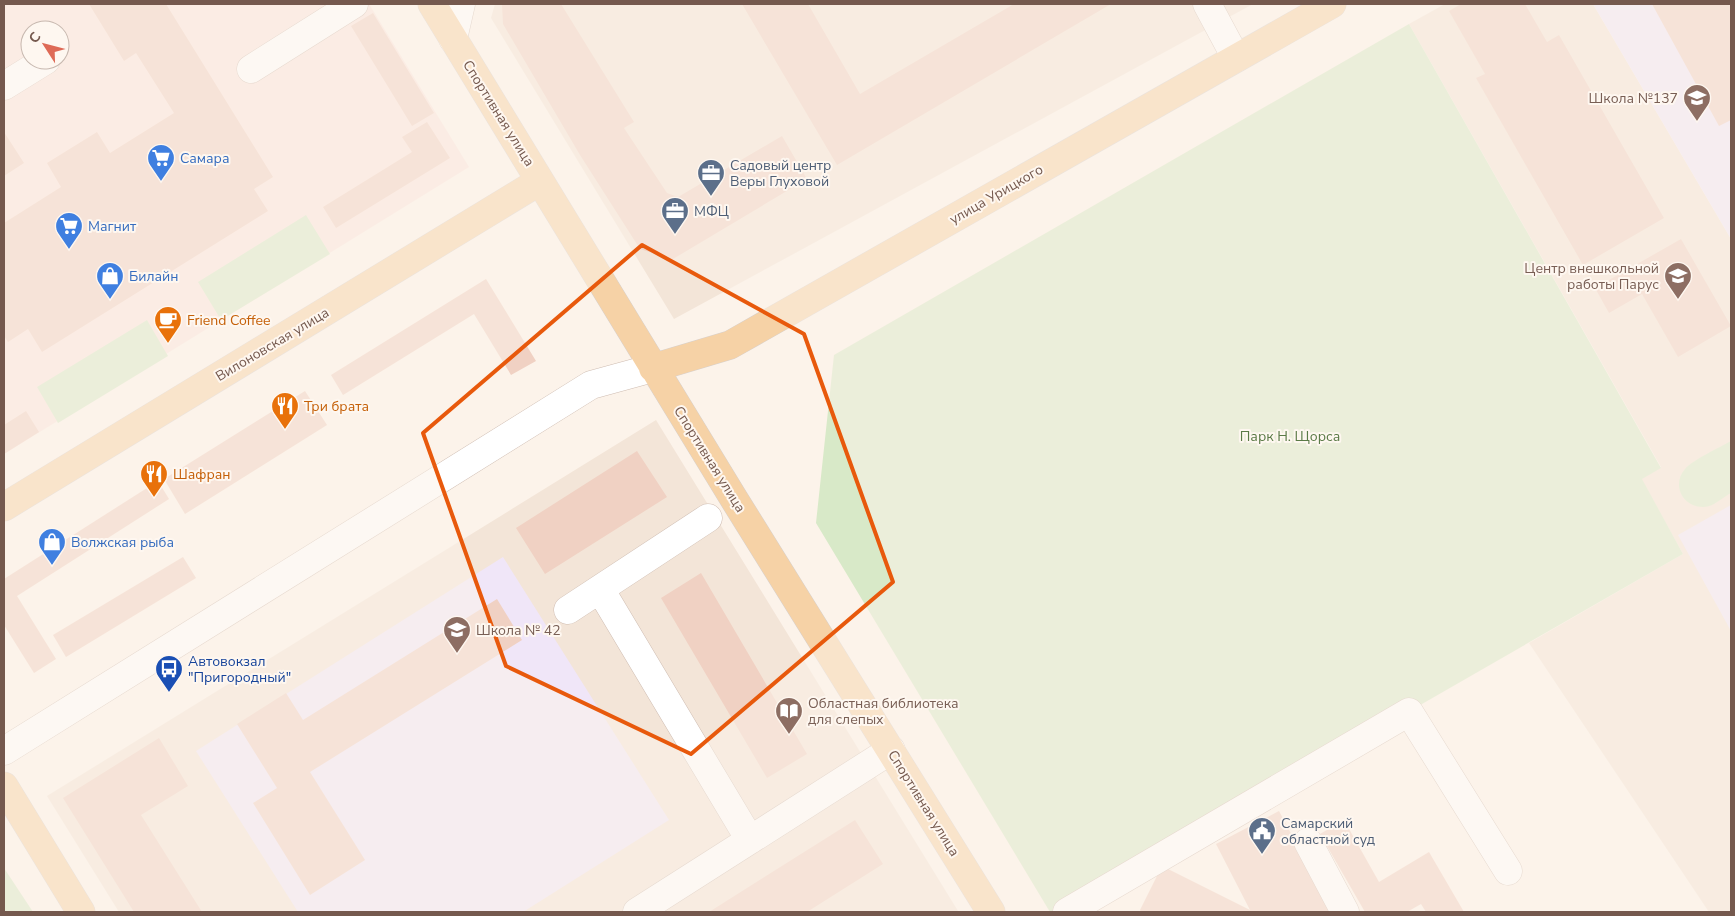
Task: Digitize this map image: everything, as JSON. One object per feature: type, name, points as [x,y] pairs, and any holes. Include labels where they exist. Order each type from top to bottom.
[{"type":"main road","name":"Спортивная улица","points":[[432,4],[654,368],[991,912]]},
{"type":"main road","name":"улица Урицкого","points":[[654,368],[730,346],[1332,4]]},
{"type":"main road","name":"Вилоновская улица","points":[[4,507],[540,180]]},
{"type":"main road","points":[[4,786],[81,912]]},
{"type":"street","points":[[250,69],[354,4]]},
{"type":"street","points":[[453,39],[461,4]]},
{"type":"street","points":[[1206,4],[1236,58]]},
{"type":"street","points":[[4,86],[30,70]]},
{"type":"street","points":[[4,751],[592,385],[654,368]]},
{"type":"street","points":[[568,610],[708,518]]},
{"type":"street","points":[[600,589],[750,840]]},
{"type":"street","points":[[1068,912],[1409,712],[1508,871]]},
{"type":"street","points":[[637,912],[890,750]]},
{"type":"street","points":[[1308,842],[1345,912]]},
{"type":"highlighted area","points":[[642,245],[804,334],[893,582],[691,754],[506,666],[423,433]]},
{"type":"shaded area","points":[[4,4],[369,4],[469,167],[4,454]]},
{"type":"shaded area","points":[[495,4],[1253,4],[674,319],[491,18]]},
{"type":"shaded area","points":[[1445,4],[1593,4],[1731,239],[1731,912],[1709,912],[1529,643],[1683,554],[1641,479],[1661,467],[1409,24]]},
{"type":"shaded area","name":"Школа №137","points":[[1593,4],[1731,4],[1731,239]]},
{"type":"shaded area","points":[[656,420],[958,911],[119,912],[47,796]]},
{"type":"shaded area","points":[[1731,505],[1731,631],[1678,535]]},
{"type":"shaded area","name":"Школа № 42","points":[[503,557],[669,820],[523,912],[298,912],[196,751]]},
{"type":"green space","name":"Парк Н. Щорса","points":[[1409,24],[1661,468],[1642,479],[1683,554],[1060,912],[1050,912],[816,523],[834,355]]},
{"type":"green space","points":[[306,215],[330,254],[221,320],[198,282]]},
{"type":"green space","points":[[147,320],[168,356],[58,423],[37,387]]},
{"type":"green space","points":[[1731,441],[1731,493],[1707,507],[1690,504],[1685,500],[1679,488],[1681,475],[1689,465]]},
{"type":"green space","points":[[4,868],[33,912],[4,912]]},
{"type":"building","name":"Самара","points":[[89,4],[166,4],[273,177],[254,189],[268,211],[42,352],[28,329],[8,342],[4,336],[4,223],[61,187],[47,163],[97,132],[110,153],[174,113],[136,53],[124,61]]},
{"type":"building","points":[[502,4],[561,4],[634,122],[624,128],[667,193],[678,197],[782,136],[807,179],[673,259],[640,249],[580,155],[503,24]]},
{"type":"building","points":[[742,4],[808,4],[860,94],[1014,4],[1111,4],[837,165]]},
{"type":"building","points":[[1461,4],[1525,4],[1547,42],[1559,35],[1664,218],[1583,265],[1476,78],[1485,74],[1449,11]]},
{"type":"building","points":[[1652,4],[1731,4],[1731,120],[1719,126]]},
{"type":"building","points":[[373,13],[434,113],[412,126],[351,26]]},
{"type":"building","points":[[427,122],[450,158],[336,228],[323,207],[412,152],[402,137]]},
{"type":"building","points":[[4,132],[24,163],[4,176]]},
{"type":"building","points":[[1681,239],[1731,326],[1678,357],[1642,294],[1609,313],[1595,288]]},
{"type":"building","points":[[486,279],[536,361],[511,375],[474,314],[343,395],[331,375]]},
{"type":"building","points":[[305,391],[327,425],[185,514],[164,479]]},
{"type":"building","points":[[26,411],[39,432],[4,454],[4,425]]},
{"type":"building","points":[[637,451],[667,497],[545,574],[516,528]]},
{"type":"building","points":[[158,481],[169,499],[17,596],[56,659],[34,673],[4,625],[4,579]]},
{"type":"building","points":[[183,557],[196,578],[66,657],[53,635]]},
{"type":"building","points":[[701,573],[807,754],[767,778],[661,598]]},
{"type":"building","points":[[497,599],[522,640],[310,772],[365,860],[310,895],[253,803],[277,788],[237,724],[286,693],[303,720]]},
{"type":"building","points":[[159,738],[188,786],[141,815],[202,912],[134,912],[63,798]]},
{"type":"building","name":"Самарский областной суд","points":[[1279,811],[1333,912],[1141,912],[1140,910],[1162,866],[1250,910],[1216,844]]},
{"type":"building","points":[[855,820],[883,864],[807,912],[709,912]]},
{"type":"building","points":[[1344,820],[1379,882],[1429,852],[1464,912],[1426,912],[1421,904],[1407,912],[1365,912],[1320,834]]},
{"type":"place","name":"Школа №137","points":[[1697,122]]},
{"type":"place","name":"Самара","points":[[161,182]]},
{"type":"place","name":"Садовый центр Веры Глуховой","points":[[711,197]]},
{"type":"place","name":"МФЦ","points":[[675,235]]},
{"type":"place","name":"Магнит","points":[[69,250]]},
{"type":"place","name":"Билайн","points":[[110,300]]},
{"type":"place","name":"Центр внешкольной работы Парус","points":[[1678,300]]},
{"type":"place","name":"Friend Coffee","points":[[168,344]]},
{"type":"place","name":"Три брата","points":[[285,430]]},
{"type":"place","name":"Шафран","points":[[154,498]]},
{"type":"place","name":"Волжская рыба","points":[[52,566]]},
{"type":"place","name":"Школа № 42","points":[[457,654]]},
{"type":"place","name":"Автовокзал \"Пригородный\"","points":[[169,693]]},
{"type":"place","name":"Областная библиотека для слепых","points":[[789,735]]},
{"type":"place","name":"Самарский областной суд","points":[[1262,855]]}]
